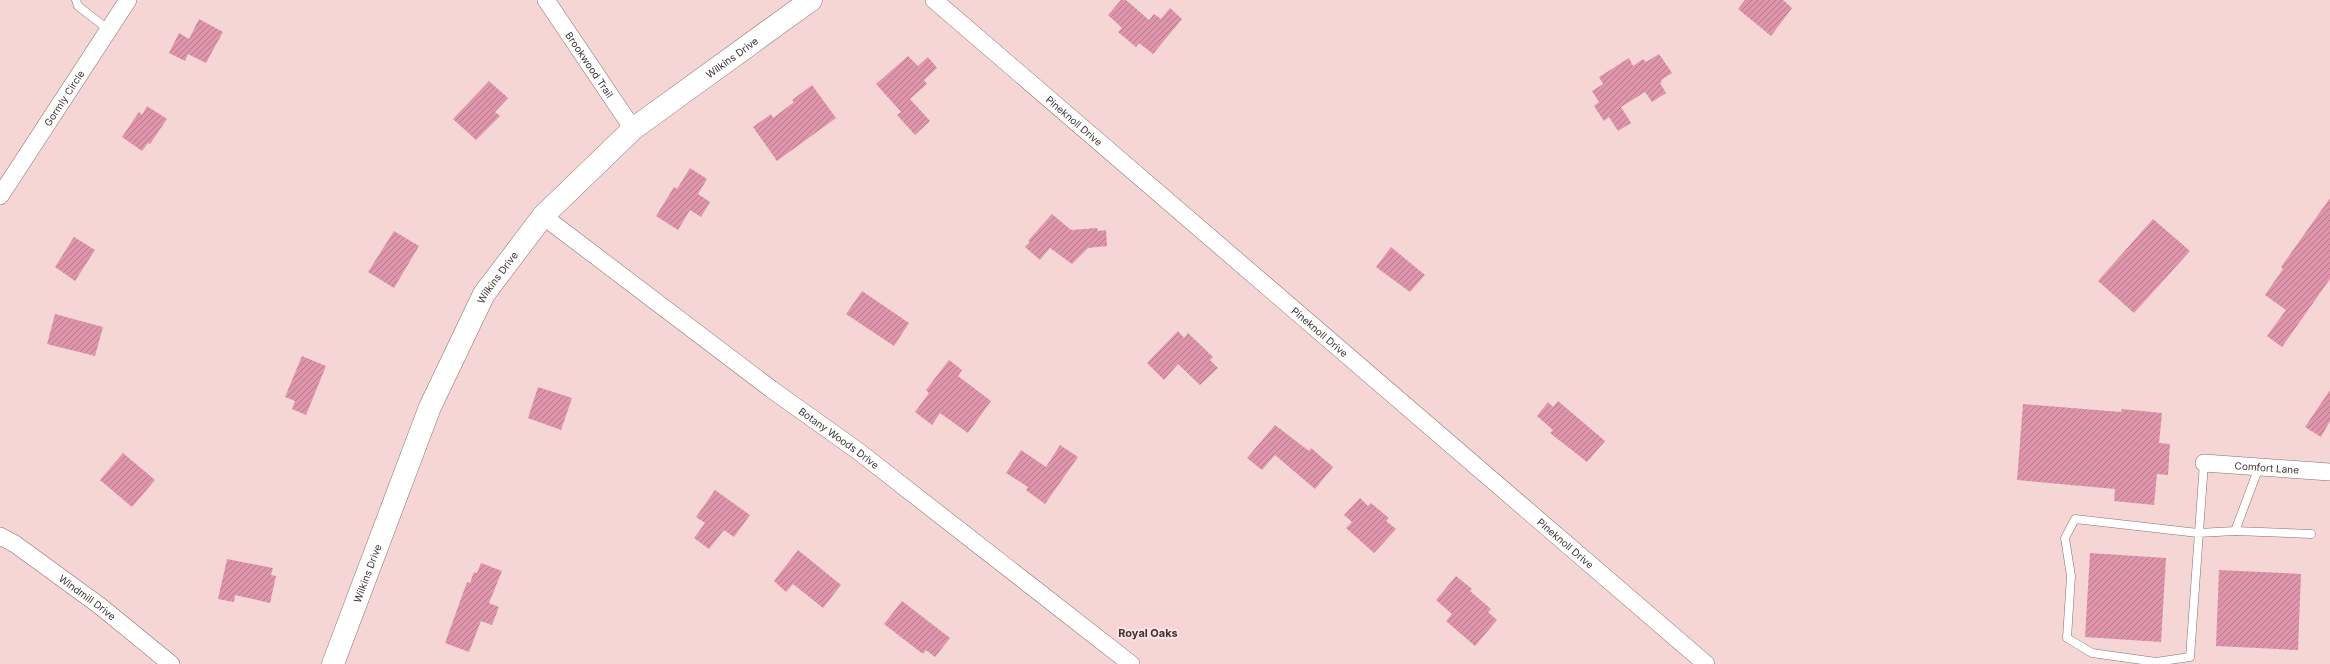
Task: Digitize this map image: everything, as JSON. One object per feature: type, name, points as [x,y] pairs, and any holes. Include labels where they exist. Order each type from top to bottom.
[{"type":"street","name":"Gormly Circle","points":[[0,196],[110,30],[128,0]]},
{"type":"street","name":"Brookwood Trail","points":[[546,0],[633,129]]},
{"type":"street","name":"Wilkins Drive","points":[[333,664],[430,407],[484,294],[543,216],[633,129],[811,0]]},
{"type":"street","name":"Pineknoll Drive","points":[[934,0],[1706,664]]},
{"type":"street","name":"Botany Woods Drive","points":[[543,216],[771,389],[858,451],[1131,664]]},
{"type":"street","name":"Comfort Lane","points":[[2204,464],[2330,472]]},
{"type":"street","name":"Windmill Drive","points":[[0,536],[15,544],[100,606],[171,664]]},
{"type":"lane","points":[[76,0],[78,6],[110,30]]},
{"type":"lane","points":[[2204,464],[2198,533],[2190,657],[2156,662],[2092,653],[2067,638],[2071,576],[2065,538],[2075,519],[2198,533],[2235,531],[2312,534]]},
{"type":"lane","points":[[2235,531],[2259,467]]},
{"type":"building","points":[[1121,0],[1126,0],[1149,20],[1154,14],[1161,19],[1170,8],[1182,19],[1153,54],[1139,43],[1136,47],[1118,32],[1122,28],[1108,15]]},
{"type":"building","points":[[1745,0],[1783,0],[1792,8],[1771,36],[1738,9]]},
{"type":"building","points":[[199,19],[223,32],[206,63],[188,54],[185,61],[169,53],[179,33],[189,39]]},
{"type":"building","points":[[1659,54],[1672,73],[1661,80],[1662,82],[1660,83],[1666,93],[1652,102],[1645,92],[1621,107],[1631,123],[1618,131],[1609,117],[1604,121],[1594,106],[1599,102],[1592,91],[1603,84],[1599,77],[1629,58],[1633,66],[1643,59],[1646,62]]},
{"type":"building","points":[[908,56],[918,66],[928,57],[937,68],[924,80],[927,84],[910,99],[930,121],[915,135],[897,115],[901,112],[876,84]]},
{"type":"building","points":[[489,81],[508,98],[495,112],[500,116],[476,140],[453,119]]},
{"type":"building","points":[[812,85],[836,118],[777,161],[753,127],[771,114],[773,118],[794,102],[792,100]]},
{"type":"building","points":[[147,106],[167,119],[150,144],[148,143],[142,151],[122,137],[139,112],[142,115]]},
{"type":"building","points":[[690,168],[707,179],[698,194],[710,202],[701,217],[690,210],[678,230],[656,216],[674,187],[677,189]]},
{"type":"building","points":[[2330,198],[2330,279],[2282,347],[2267,336],[2286,310],[2265,295],[2283,269],[2281,267]]},
{"type":"building","points":[[1052,214],[1071,230],[1097,228],[1098,231],[1106,230],[1107,246],[1088,248],[1072,264],[1050,248],[1040,260],[1025,247],[1030,242],[1028,241]]},
{"type":"building","points":[[2153,219],[2190,251],[2134,313],[2098,281]]},
{"type":"building","points":[[394,231],[419,246],[394,288],[368,272]]},
{"type":"building","points":[[74,237],[95,250],[75,281],[55,267]]},
{"type":"building","points":[[1391,247],[1425,275],[1410,292],[1376,267]]},
{"type":"building","points":[[862,291],[909,323],[894,346],[846,314]]},
{"type":"building","points":[[55,314],[103,327],[95,356],[47,344]]},
{"type":"building","points":[[1178,331],[1184,338],[1188,333],[1213,357],[1210,360],[1218,368],[1200,385],[1178,364],[1164,380],[1147,363]]},
{"type":"building","points":[[302,356],[326,366],[306,415],[292,409],[295,401],[285,397]]},
{"type":"building","points":[[949,360],[962,370],[958,376],[991,401],[968,433],[940,413],[932,425],[915,412],[929,393],[926,390]]},
{"type":"building","points":[[538,387],[572,398],[561,430],[528,418]]},
{"type":"building","points":[[2330,390],[2330,421],[2321,437],[2305,427]]},
{"type":"building","points":[[1558,401],[1605,441],[1587,462],[1550,433],[1553,430],[1537,416],[1548,402],[1553,407]]},
{"type":"building","points":[[2023,404],[2121,412],[2122,409],[2162,413],[2159,443],[2170,444],[2168,475],[2157,474],[2154,505],[2114,501],[2115,489],[2017,480]]},
{"type":"building","points":[[1275,425],[1309,451],[1311,448],[1333,467],[1315,489],[1275,455],[1262,470],[1247,458]]},
{"type":"building","points":[[1060,445],[1078,457],[1045,504],[1026,490],[1028,487],[1006,473],[1021,450],[1046,467]]},
{"type":"building","points":[[123,453],[155,480],[132,507],[100,480]]},
{"type":"building","points":[[715,490],[750,515],[734,537],[724,530],[709,549],[694,538],[705,523],[696,517]]},
{"type":"building","points":[[1360,498],[1368,506],[1371,503],[1389,518],[1386,521],[1396,529],[1374,553],[1346,528],[1352,522],[1344,515]]},
{"type":"building","points":[[798,550],[841,585],[823,608],[793,584],[786,592],[774,581]]},
{"type":"building","points":[[2090,553],[2166,558],[2161,642],[2085,637]]},
{"type":"building","points":[[227,559],[273,568],[271,575],[276,576],[270,603],[235,595],[234,602],[218,599]]},
{"type":"building","points":[[481,563],[502,571],[489,603],[499,607],[492,625],[481,621],[469,652],[445,643],[467,582],[470,583],[474,572],[477,573]]},
{"type":"building","points":[[2219,570],[2301,574],[2298,650],[2216,646]]},
{"type":"building","points":[[1456,576],[1472,589],[1470,591],[1491,609],[1488,612],[1497,620],[1475,646],[1446,621],[1452,614],[1436,600]]},
{"type":"building","points":[[902,601],[950,638],[935,657],[926,650],[923,654],[884,624]]},
{"type":"district","name":"Royal Oaks","points":[[1148,633]]}]
